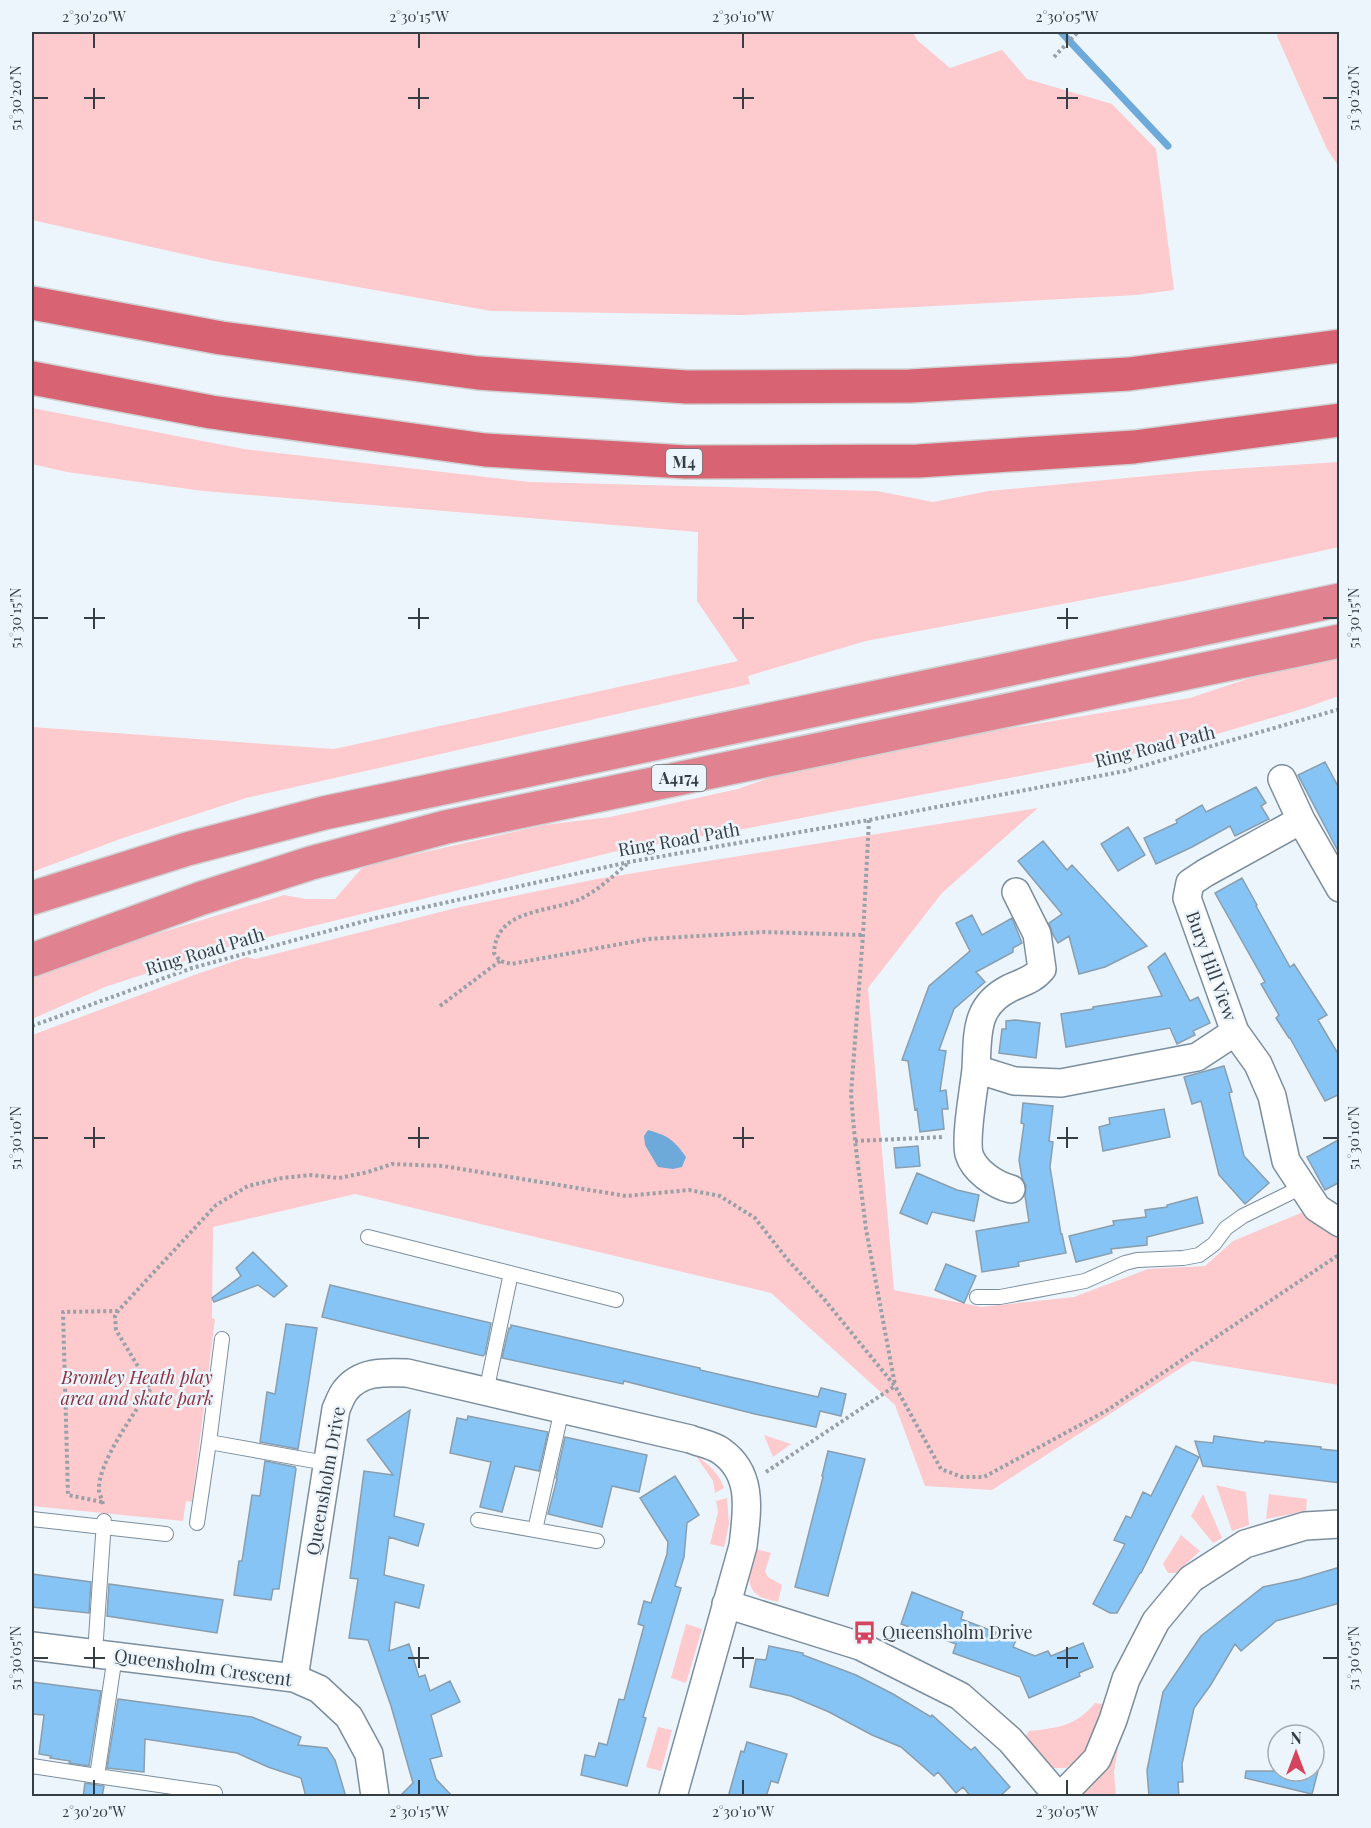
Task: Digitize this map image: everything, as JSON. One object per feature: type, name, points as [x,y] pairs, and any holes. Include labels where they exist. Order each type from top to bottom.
[{"type":"highway","points":[[32,303],[221,338],[478,373],[687,387],[910,386],[1117,374],[1340,346]]},
{"type":"highway","name":"M4","points":[[32,378],[211,412],[485,450],[686,462],[918,461],[1134,447],[1340,420]]},
{"type":"highway","name":"A4174","points":[[32,898],[187,849],[324,813],[1340,600]]},
{"type":"highway","name":"A4174","points":[[32,960],[202,898],[300,867],[446,827],[1340,641]]},
{"type":"street","points":[[1282,779],[1301,820],[1340,888]]},
{"type":"street","name":"Bury Hill View","points":[[1301,820],[1204,873],[1190,883],[1187,898],[1235,1032],[1258,1064],[1272,1096],[1286,1161],[1317,1208],[1340,1223]]},
{"type":"street","points":[[1011,1189],[999,1186],[978,1169],[969,1155],[968,1136],[976,1069],[978,1024],[991,1001],[1009,988],[1035,978],[1042,969],[1037,934],[1016,892]]},
{"type":"street","name":"Bury Hill View","points":[[976,1069],[1014,1081],[1061,1083],[1197,1057],[1235,1032]]},
{"type":"street","name":"Queensholm Drive","points":[[294,1678],[336,1408],[345,1390],[361,1378],[379,1372],[407,1373],[690,1439],[719,1450],[737,1465],[745,1485],[747,1513],[743,1546],[673,1797]]},
{"type":"street","points":[[726,1604],[860,1646],[960,1696],[1010,1740],[1059,1797],[1097,1759],[1126,1679],[1156,1621],[1191,1579],[1245,1544],[1305,1526],[1340,1524]]},
{"type":"street","name":"Queensholm Crescent","points":[[32,1646],[294,1678],[319,1689],[349,1717],[369,1754],[375,1797]]},
{"type":"lane","points":[[976,1297],[1000,1297],[1085,1281],[1137,1260],[1199,1255],[1214,1244],[1226,1228],[1243,1216],[1302,1187]]},
{"type":"lane","points":[[368,1237],[616,1300]]},
{"type":"lane","points":[[486,1392],[511,1273]]},
{"type":"lane","points":[[197,1523],[222,1338]]},
{"type":"lane","points":[[535,1530],[562,1409]]},
{"type":"lane","points":[[209,1442],[326,1463]]},
{"type":"lane","points":[[32,1519],[104,1524],[166,1534]]},
{"type":"lane","points":[[478,1520],[597,1541]]},
{"type":"lane","points":[[97,1776],[105,1655],[104,1524]]},
{"type":"lane","points":[[32,1766],[215,1793]]},
{"type":"path","points":[[1054,57],[1077,33]]},
{"type":"path","name":"Ring Road Path","points":[[32,1026],[192,968],[376,918],[629,862],[869,820],[1125,771],[1340,709]]},
{"type":"path","points":[[869,820],[851,1094],[866,1229],[895,1386]]},
{"type":"path","points":[[629,862],[603,885],[578,900],[520,916],[507,923],[494,941],[494,953],[500,961],[510,964],[648,939],[764,932],[863,935]]},
{"type":"path","points":[[440,1006],[500,961]]},
{"type":"path","points":[[855,1140],[968,1136]]},
{"type":"path","points":[[104,1524],[105,1513],[99,1489],[105,1462],[151,1388],[116,1330],[116,1313],[216,1204],[248,1186],[282,1178],[311,1175],[339,1178],[392,1164],[443,1166],[626,1196],[689,1190],[720,1196],[755,1218],[895,1386],[941,1469],[962,1477],[984,1477],[1106,1411],[1340,1254]]},
{"type":"path","points":[[102,1502],[68,1495],[63,1312],[116,1313]]},
{"type":"path","points":[[745,1485],[895,1386]]},
{"type":"green space","points":[[32,32],[913,32],[917,40],[950,68],[1002,50],[1027,79],[1112,104],[1156,149],[1174,290],[1136,295],[742,315],[491,311],[214,261],[32,220]]},
{"type":"green space","points":[[1277,32],[1339,32],[1339,167],[1327,149]]},
{"type":"green space","points":[[32,408],[244,449],[530,482],[877,491],[933,502],[989,491],[1200,471],[1339,462],[1339,547],[1189,580],[866,641],[748,676],[750,684],[246,798],[123,838],[32,872],[32,727],[334,749],[738,661],[697,601],[698,532],[203,491],[67,472],[32,464]]},
{"type":"green space","points":[[1339,656],[1339,696],[1197,740],[749,828],[613,852],[224,948],[105,987],[32,1019],[32,979],[94,953],[284,895],[306,899],[335,899],[362,868],[390,860],[544,825],[610,817],[738,789],[792,770],[864,753],[1190,698],[1253,677]]},
{"type":"green space","name":"Bromley Heath play area and skate park","points":[[1038,808],[942,893],[868,988],[894,1290],[982,1307],[1074,1297],[1148,1269],[1205,1266],[1233,1241],[1303,1212],[1339,1235],[1339,1385],[1192,1361],[992,1490],[925,1486],[895,1405],[771,1293],[355,1194],[213,1227],[212,1318],[215,1319],[192,1502],[186,1501],[183,1521],[32,1506],[32,1035],[247,957],[255,959],[460,907],[597,879]]},
{"type":"green space","points":[[764,1435],[791,1444],[773,1457]]},
{"type":"green space","points":[[696,1456],[720,1478],[724,1488],[715,1493],[713,1481]]},
{"type":"green space","points":[[1216,1485],[1246,1492],[1249,1525],[1232,1531]]},
{"type":"green space","points":[[1203,1494],[1222,1538],[1213,1543],[1191,1516]]},
{"type":"green space","points":[[1269,1494],[1307,1499],[1306,1511],[1266,1519]]},
{"type":"green space","points":[[727,1498],[729,1524],[724,1547],[710,1544],[718,1512],[716,1501]]},
{"type":"green space","points":[[1181,1535],[1200,1551],[1176,1573],[1168,1573],[1163,1564]]},
{"type":"green space","points":[[756,1549],[771,1553],[765,1571],[768,1577],[782,1585],[778,1602],[759,1596],[751,1586],[750,1574]]},
{"type":"green space","points":[[686,1624],[702,1629],[686,1683],[671,1678]]},
{"type":"green space","points":[[1095,1703],[1103,1704],[1096,1739],[1082,1756],[1066,1768],[1051,1768],[1022,1741],[1029,1731],[1058,1727],[1081,1717]]},
{"type":"green space","points":[[658,1727],[672,1730],[661,1771],[646,1767]]},
{"type":"green space","points":[[1113,1747],[1118,1747],[1114,1772],[1116,1796],[1082,1796]]},
{"type":"water","points":[[648,1130],[665,1136],[678,1146],[686,1157],[682,1167],[673,1169],[658,1167],[645,1145],[644,1136]]},
{"type":"building","points":[[1325,762],[1340,790],[1340,855],[1298,775]]},
{"type":"building","points":[[1256,787],[1266,803],[1261,806],[1269,819],[1235,836],[1230,826],[1156,864],[1144,838],[1177,823],[1176,820],[1202,805],[1206,812]]},
{"type":"building","points":[[1128,827],[1145,855],[1118,871],[1101,844]]},
{"type":"building","points":[[1043,841],[1067,870],[1072,865],[1147,946],[1105,967],[1079,974],[1069,936],[1058,943],[1049,923],[1062,914],[1018,861]]},
{"type":"building","points":[[1242,878],[1290,967],[1294,964],[1327,1015],[1318,1020],[1340,1057],[1340,1094],[1325,1101],[1290,1038],[1276,1018],[1279,1015],[1261,984],[1265,982],[1215,893]]},
{"type":"building","points":[[972,915],[982,935],[1012,918],[1022,943],[1013,948],[1013,952],[976,972],[985,982],[954,1009],[939,1050],[946,1051],[940,1091],[946,1090],[948,1109],[942,1109],[944,1129],[920,1132],[908,1061],[902,1060],[929,986],[970,951],[956,923]]},
{"type":"building","points":[[1165,953],[1190,1001],[1198,997],[1210,1023],[1193,1031],[1195,1035],[1177,1044],[1170,1028],[1066,1047],[1061,1014],[1162,996],[1148,967]]},
{"type":"building","points":[[1006,1021],[1040,1023],[1036,1058],[999,1053],[1002,1029],[1006,1029]]},
{"type":"building","points":[[1224,1066],[1232,1092],[1229,1093],[1244,1156],[1269,1183],[1245,1204],[1219,1175],[1201,1101],[1192,1104],[1184,1077]]},
{"type":"building","points":[[1023,1103],[1053,1106],[1049,1141],[1053,1142],[1050,1167],[1066,1253],[1018,1262],[1019,1266],[982,1272],[976,1231],[1029,1222],[1025,1196],[1026,1186],[1019,1160],[1024,1124],[1021,1123]]},
{"type":"building","points":[[1164,1109],[1170,1137],[1103,1151],[1099,1127],[1110,1124],[1109,1118]]},
{"type":"building","points":[[1340,1139],[1340,1182],[1325,1190],[1307,1157]]},
{"type":"building","points":[[918,1146],[920,1166],[896,1168],[894,1148]]},
{"type":"building","points":[[917,1173],[957,1190],[979,1195],[974,1221],[932,1212],[927,1224],[900,1213]]},
{"type":"building","points":[[1197,1197],[1203,1223],[1147,1237],[1147,1245],[1111,1249],[1112,1253],[1076,1262],[1069,1236],[1114,1225],[1113,1221],[1146,1217],[1145,1210],[1167,1207],[1167,1205]]},
{"type":"building","points":[[253,1252],[287,1286],[274,1297],[258,1285],[214,1302],[212,1298],[241,1276],[236,1268]]},
{"type":"building","points":[[946,1264],[976,1276],[964,1303],[935,1290]]},
{"type":"building","points":[[330,1285],[491,1323],[485,1354],[483,1356],[322,1317]]},
{"type":"building","points":[[286,1324],[317,1328],[298,1449],[260,1442],[267,1392],[275,1394]]},
{"type":"building","points":[[511,1325],[818,1397],[821,1388],[846,1394],[841,1416],[820,1411],[816,1427],[624,1381],[623,1384],[502,1358]]},
{"type":"building","points":[[410,1410],[394,1516],[424,1524],[418,1546],[389,1537],[384,1575],[424,1585],[419,1608],[395,1602],[389,1651],[409,1644],[419,1677],[425,1675],[430,1691],[450,1681],[460,1702],[431,1715],[442,1756],[430,1759],[436,1779],[453,1797],[399,1797],[413,1783],[391,1706],[368,1640],[349,1638],[358,1579],[350,1578],[364,1471],[393,1475],[367,1440]]},
{"type":"building","points":[[468,1416],[548,1432],[539,1471],[515,1466],[502,1512],[480,1507],[491,1462],[450,1453],[457,1418],[467,1420]]},
{"type":"building","points":[[1214,1436],[1340,1451],[1340,1483],[1203,1466],[1195,1441],[1213,1443]]},
{"type":"building","points":[[565,1437],[647,1455],[639,1492],[612,1486],[602,1527],[548,1514]]},
{"type":"building","points":[[1176,1446],[1199,1457],[1141,1573],[1117,1613],[1110,1613],[1093,1604],[1125,1544],[1114,1540],[1126,1516],[1131,1518],[1143,1492],[1151,1496]]},
{"type":"building","points":[[828,1451],[865,1459],[828,1596],[795,1587]]},
{"type":"building","points":[[265,1461],[296,1469],[279,1589],[273,1589],[271,1600],[234,1595],[239,1561],[242,1561],[252,1495],[260,1496]]},
{"type":"building","points":[[675,1476],[699,1515],[687,1523],[684,1557],[675,1586],[681,1588],[643,1717],[646,1718],[627,1786],[581,1775],[585,1755],[595,1757],[599,1743],[607,1745],[619,1699],[624,1700],[644,1626],[638,1624],[644,1601],[651,1603],[667,1554],[668,1542],[640,1498]]},
{"type":"building","points":[[1340,1567],[1340,1603],[1276,1621],[1241,1651],[1235,1644],[1194,1708],[1182,1764],[1183,1782],[1178,1782],[1179,1797],[1149,1797],[1147,1770],[1163,1692],[1201,1636],[1263,1587]]},
{"type":"building","points":[[32,1574],[91,1582],[89,1613],[32,1607]]},
{"type":"building","points":[[109,1584],[223,1600],[217,1633],[107,1616]]},
{"type":"building","points":[[912,1592],[963,1612],[961,1619],[1016,1640],[1013,1647],[1035,1656],[1048,1651],[1051,1656],[1083,1643],[1093,1667],[1079,1673],[1080,1676],[1029,1698],[1020,1677],[953,1653],[956,1644],[901,1624]]},
{"type":"building","points":[[769,1646],[803,1653],[803,1655],[856,1675],[931,1717],[932,1715],[971,1750],[975,1747],[1010,1787],[999,1797],[971,1797],[963,1787],[956,1793],[938,1772],[934,1776],[901,1747],[791,1696],[750,1687],[756,1659],[766,1660]]},
{"type":"building","points":[[32,1682],[101,1691],[89,1766],[39,1754],[44,1715],[32,1714]]},
{"type":"building","points":[[118,1699],[252,1717],[301,1737],[298,1745],[327,1748],[335,1760],[346,1797],[306,1797],[301,1778],[237,1753],[145,1739],[144,1772],[107,1768]]},
{"type":"building","points":[[747,1742],[787,1754],[778,1783],[771,1781],[766,1797],[728,1797],[741,1751],[744,1752]]},
{"type":"building","points":[[1246,1771],[1266,1771],[1266,1783],[1315,1783],[1312,1794],[1245,1778]]},
{"type":"building","points":[[85,1783],[104,1786],[102,1797],[83,1797]]},
{"type":"waterway","points":[[1061,32],[1168,146]]},
{"type":"place","name":"Queensholm Drive","points":[[864,1633]]}]
